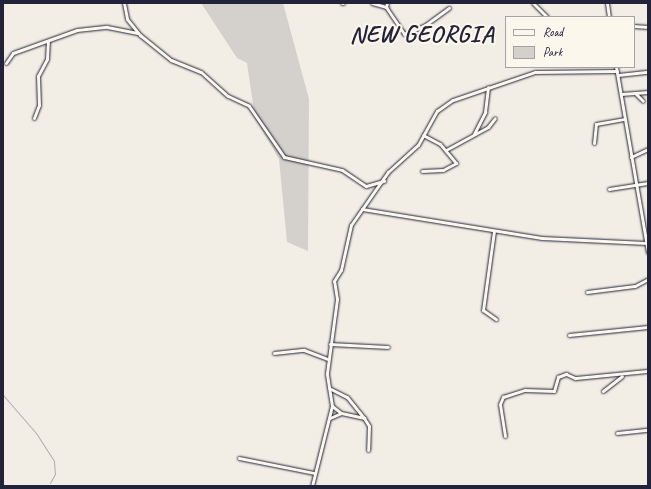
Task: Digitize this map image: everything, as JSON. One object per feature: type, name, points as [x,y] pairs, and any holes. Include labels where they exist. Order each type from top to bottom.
[{"type":"street","points":[[124,3],[127,19],[140,35],[171,60],[201,72],[228,96],[248,106],[284,157],[342,170],[366,186],[384,181]]},
{"type":"street","points":[[372,3],[386,7],[404,34],[424,26],[449,8]]},
{"type":"street","points":[[386,7],[387,3]]},
{"type":"street","points":[[533,3],[546,16]]},
{"type":"street","points":[[607,3],[610,16]]},
{"type":"street","points":[[635,26],[648,27]]},
{"type":"street","points":[[6,63],[13,53],[77,30],[100,27],[140,35]]},
{"type":"street","points":[[34,118],[39,104],[38,76],[48,56],[48,41]]},
{"type":"street","points":[[594,143],[596,125],[624,121],[616,68]]},
{"type":"street","points":[[312,486],[314,472],[330,418],[332,406],[327,359],[337,299],[334,281],[342,270],[350,228],[362,209],[384,181],[390,169],[417,147],[423,135],[446,104],[488,87],[540,71],[617,73],[648,72]]},
{"type":"street","points":[[474,134],[484,112],[488,87]]},
{"type":"street","points":[[621,94],[648,92]]},
{"type":"street","points":[[635,93],[643,101]]},
{"type":"street","points":[[622,110],[632,157],[648,252]]},
{"type":"street","points":[[446,150],[488,128],[495,118]]},
{"type":"street","points":[[422,171],[456,166],[446,150],[423,135]]},
{"type":"street","points":[[632,157],[648,149]]},
{"type":"street","points":[[609,189],[648,183]]},
{"type":"street","points":[[362,209],[427,217],[449,225],[578,242],[646,243]]},
{"type":"street","points":[[494,231],[483,310],[496,319]]},
{"type":"street","points":[[587,292],[635,286],[648,279]]},
{"type":"street","points":[[570,335],[648,327]]},
{"type":"street","points":[[330,344],[388,347]]},
{"type":"street","points":[[274,353],[304,350],[327,359]]},
{"type":"street","points":[[505,436],[500,404],[503,397],[525,390],[554,391],[558,377],[566,374],[575,378],[623,375],[648,371]]},
{"type":"street","points":[[603,391],[623,375]]},
{"type":"street","points":[[329,388],[347,397],[364,418],[369,426],[368,450]]},
{"type":"street","points":[[332,406],[341,413],[364,418]]},
{"type":"street","points":[[330,418],[341,413]]},
{"type":"street","points":[[617,432],[648,430]]},
{"type":"street","points":[[239,458],[314,472]]},
{"type":"green space","points":[[201,3],[283,3],[309,99],[308,251],[287,242],[279,159],[255,118],[247,63],[237,58]]},
{"type":"waterway","points":[[3,395],[36,433],[54,461],[55,474],[50,483]]},
{"type":"district","name":"NEW GEORGIA","points":[[422,35]]}]
